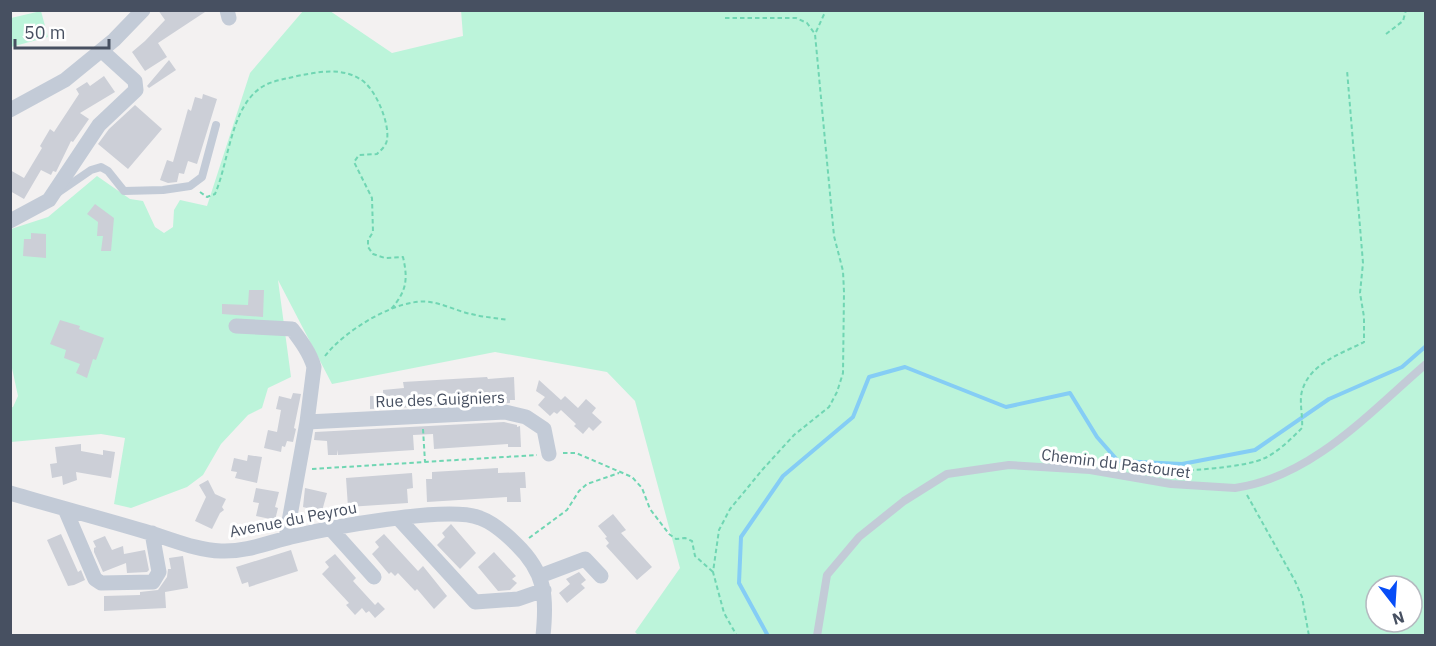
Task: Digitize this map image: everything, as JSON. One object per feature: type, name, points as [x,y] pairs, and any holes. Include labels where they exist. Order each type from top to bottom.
[{"type":"street","points":[[10,110],[65,80],[102,51],[143,10]]},
{"type":"street","points":[[10,221],[49,200],[99,125],[136,90],[135,81],[102,51]]},
{"type":"street","points":[[236,326],[292,329],[312,358],[315,374],[300,470],[286,538]]},
{"type":"street","name":"Rue des Guigniers","points":[[307,422],[505,412],[526,417],[544,429],[549,454]]},
{"type":"street","name":"Avenue du Peyrou","points":[[10,493],[152,533],[191,547],[220,551],[248,550],[330,528],[458,513],[479,517],[503,531],[518,545],[542,583]]},
{"type":"street","points":[[65,509],[95,579],[101,583],[153,582],[159,572],[152,533]]},
{"type":"street","points":[[399,519],[475,602],[518,599],[585,559],[601,576]]},
{"type":"street","points":[[330,528],[374,577]]},
{"type":"street","points":[[542,583],[543,636]]},
{"type":"lane","points":[[49,200],[91,170],[101,167],[108,171],[124,191],[163,190],[190,186],[202,177],[206,168],[208,150],[216,125]]},
{"type":"lane","name":"Chemin du Pastouret","points":[[817,636],[827,575],[859,537],[904,501],[947,474],[1009,465],[1090,470],[1171,484],[1244,487],[1277,478],[1311,460],[1357,424],[1425,364]]},
{"type":"path","points":[[737,636],[724,613],[713,572],[719,530],[730,509],[794,435],[829,407],[837,392],[843,372],[843,271],[834,236],[815,34],[826,10]]},
{"type":"path","points":[[1386,34],[1403,21],[1406,10]]},
{"type":"path","points":[[725,18],[796,18],[807,23],[815,34]]},
{"type":"path","points":[[190,186],[207,197],[214,194],[223,174],[232,134],[247,100],[258,89],[275,80],[324,70],[362,79],[382,109],[387,132],[385,147],[377,154],[359,155],[354,162],[372,198],[373,232],[368,240],[368,247],[373,254],[384,258],[403,257],[407,276],[399,301],[391,309]]},
{"type":"path","points":[[1167,472],[1248,463],[1265,458],[1302,428],[1302,391],[1310,375],[1323,362],[1364,342],[1364,317],[1360,292],[1363,263],[1347,70]]},
{"type":"path","points":[[315,374],[333,345],[391,309],[413,302],[431,302],[473,315],[508,320]]},
{"type":"path","points":[[422,417],[425,462]]},
{"type":"path","points":[[300,470],[576,453],[632,477],[642,488],[650,509],[669,534],[676,539],[685,538],[692,541],[695,556],[713,572]]},
{"type":"path","points":[[518,545],[567,510],[579,491],[587,484],[619,473]]},
{"type":"path","points":[[1244,487],[1302,597],[1308,636]]},
{"type":"green space","points":[[461,10],[1425,11],[1425,635],[638,635],[635,632],[680,568],[635,401],[607,372],[495,352],[332,384],[278,280],[291,377],[268,388],[262,408],[248,415],[221,444],[203,475],[187,487],[131,508],[114,504],[125,438],[101,434],[11,442],[10,408],[13,407],[18,396],[10,359],[11,229],[48,217],[97,176],[130,199],[143,201],[155,227],[164,233],[173,227],[174,210],[180,200],[207,206],[250,73],[303,11],[330,11],[392,53],[463,36]]},
{"type":"green space","points":[[41,11],[48,37],[11,47],[11,18]]},
{"type":"building","points":[[158,10],[208,10],[158,43],[167,57],[145,71],[132,52],[165,20]]},
{"type":"building","points":[[169,60],[176,70],[149,88],[147,86]]},
{"type":"building","points":[[104,76],[115,92],[80,113],[89,119],[73,142],[71,141],[56,172],[53,171],[51,175],[41,170],[24,199],[10,191],[10,170],[24,178],[42,148],[40,146],[50,129],[54,132],[79,94],[76,89],[87,82],[90,86]]},
{"type":"building","points":[[203,94],[217,99],[197,164],[188,161],[184,174],[179,173],[177,182],[168,183],[160,180],[167,160],[173,162],[188,109],[191,111],[195,97],[202,99]]},
{"type":"building","points":[[135,105],[162,129],[128,169],[98,144],[109,129]]},
{"type":"building","points":[[95,204],[114,218],[111,251],[101,251],[103,236],[97,236],[98,222],[87,214]]},
{"type":"building","points":[[31,233],[46,234],[46,258],[23,256],[24,239],[31,239]]},
{"type":"building","points":[[249,290],[264,290],[263,317],[222,314],[222,304],[248,305]]},
{"type":"building","points":[[60,320],[80,326],[79,329],[104,338],[96,360],[93,359],[87,378],[76,373],[80,364],[64,358],[66,350],[50,344]]},
{"type":"building","points":[[487,377],[488,379],[514,377],[515,400],[510,400],[510,403],[370,409],[370,396],[383,396],[383,390],[404,388],[403,382]]},
{"type":"building","points":[[539,380],[561,400],[565,396],[578,408],[586,399],[596,408],[592,413],[602,422],[593,431],[589,427],[583,434],[561,410],[550,416],[538,405],[545,397],[536,391]]},
{"type":"building","points":[[293,393],[301,394],[293,442],[287,441],[285,447],[282,446],[281,452],[264,448],[268,430],[277,432],[281,410],[276,409],[279,396],[291,399]]},
{"type":"building","points":[[504,422],[520,426],[521,447],[508,447],[508,444],[434,449],[433,434],[413,435],[414,450],[338,455],[338,450],[337,455],[328,455],[327,441],[314,440],[315,432]]},
{"type":"building","points":[[81,444],[81,451],[103,455],[103,450],[115,452],[111,478],[76,472],[77,480],[63,485],[62,476],[52,478],[50,464],[57,463],[55,447]]},
{"type":"building","points":[[248,455],[262,457],[257,483],[235,478],[237,472],[231,471],[234,458],[247,461]]},
{"type":"building","points":[[498,468],[498,473],[525,472],[526,488],[520,488],[521,502],[507,502],[507,497],[427,502],[426,479],[432,479],[432,472]]},
{"type":"building","points":[[412,473],[413,488],[407,489],[408,503],[348,507],[346,478]]},
{"type":"building","points":[[208,480],[215,494],[226,499],[222,507],[224,510],[212,529],[195,521],[206,497],[199,485]]},
{"type":"building","points":[[256,488],[279,492],[275,507],[278,508],[275,520],[256,516],[259,503],[253,502]]},
{"type":"building","points":[[305,488],[327,493],[322,511],[318,510],[316,516],[305,513],[307,508],[303,507]]},
{"type":"building","points":[[613,514],[626,530],[621,533],[652,567],[637,580],[606,546],[609,543],[605,538],[607,537],[598,526]]},
{"type":"building","points":[[451,524],[476,553],[460,569],[437,545],[445,537],[442,533]]},
{"type":"building","points":[[61,534],[78,572],[81,570],[85,580],[74,585],[68,586],[47,540]]},
{"type":"building","points":[[384,534],[418,571],[423,566],[447,596],[434,609],[417,589],[415,591],[398,573],[395,576],[391,572],[389,574],[372,554],[379,547],[375,542]]},
{"type":"building","points":[[105,536],[112,550],[123,546],[124,554],[145,550],[149,570],[127,573],[126,563],[103,572],[94,552],[96,547],[93,541]]},
{"type":"building","points":[[291,550],[298,571],[249,587],[248,582],[242,584],[236,567]]},
{"type":"building","points":[[494,552],[516,576],[512,579],[517,583],[510,590],[498,591],[478,567]]},
{"type":"building","points":[[335,554],[356,578],[353,581],[375,605],[378,602],[385,609],[375,618],[369,611],[366,613],[362,608],[355,615],[346,605],[349,603],[322,574],[329,567],[325,562]]},
{"type":"building","points":[[183,556],[188,588],[165,592],[166,608],[104,611],[104,596],[140,595],[140,592],[158,590],[167,577],[168,569],[171,569],[169,558]]},
{"type":"building","points":[[579,572],[586,580],[581,584],[585,588],[567,603],[559,593],[570,584],[566,579]]},
{"type":"waterway","points":[[768,636],[739,583],[741,537],[783,476],[853,417],[869,377],[905,367],[1006,407],[1070,393],[1097,437],[1118,461],[1182,464],[1255,450],[1329,399],[1402,367],[1426,346]]}]
